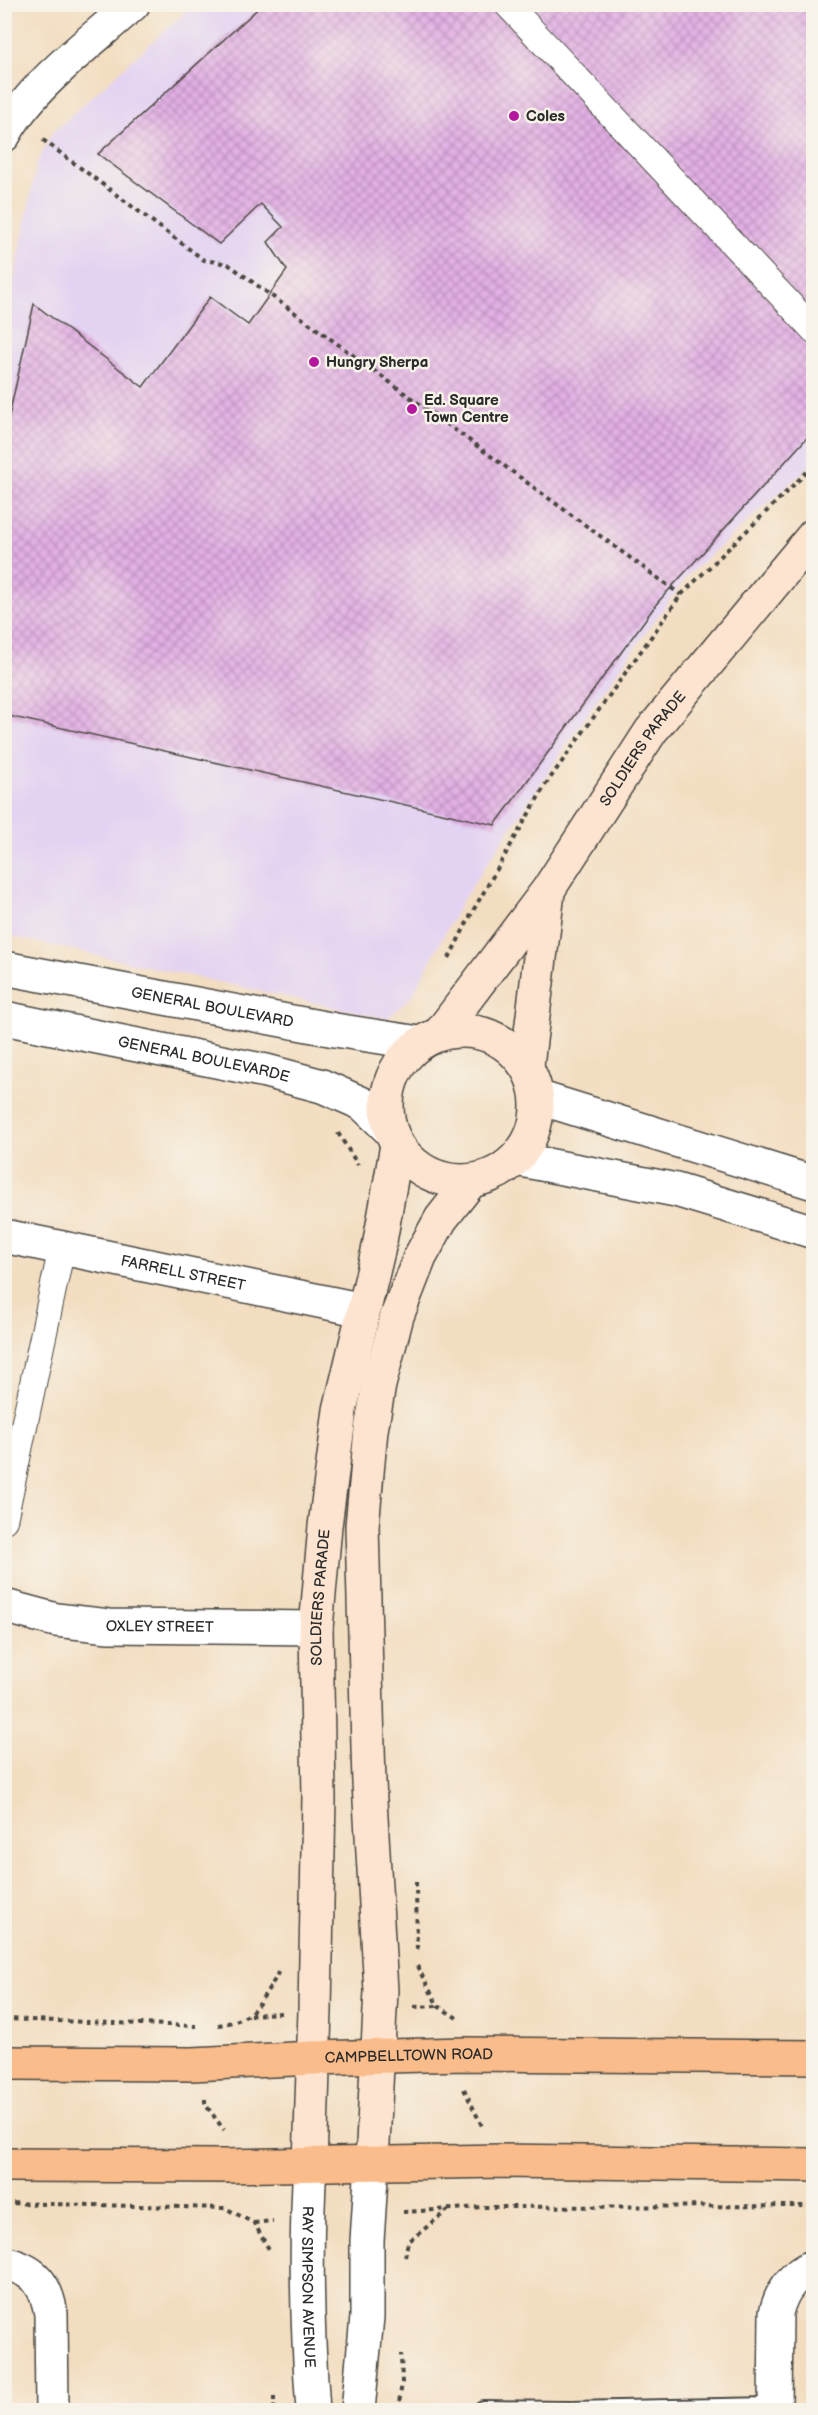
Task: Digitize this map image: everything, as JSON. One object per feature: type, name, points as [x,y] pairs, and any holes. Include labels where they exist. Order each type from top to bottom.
[{"type":"main road","name":"SOLDIERS PARADE","points":[[430,1038],[548,890],[651,731],[813,535]]},
{"type":"main road","name":"SOLDIERS PARADE","points":[[747,616],[813,567]]},
{"type":"main road","name":"SOLDIERS PARADE","points":[[526,1065],[548,890]]},
{"type":"main road","points":[[465,1030],[489,1035],[510,1047],[526,1065],[536,1089],[538,1114],[531,1138],[516,1159],[496,1174],[471,1181],[450,1180],[429,1174],[411,1162],[394,1137],[386,1106],[390,1082],[401,1059],[430,1038],[465,1030]]},
{"type":"main road","name":"SOLDIERS PARADE","points":[[310,2164],[319,1797],[316,1628],[325,1526],[340,1410],[390,1195],[394,1137]]},
{"type":"main road","points":[[372,2162],[381,1991],[368,1759],[362,1549],[371,1430],[379,1385],[397,1316],[420,1257],[441,1219],[471,1181]]},
{"type":"main road","points":[[316,1628],[331,1626],[339,1620],[346,1607],[349,1590],[348,1504],[367,1470]]},
{"type":"main road","name":"CAMPBELLTOWN ROAD","points":[[4,2062],[192,2064],[377,2056],[813,2057]]},
{"type":"main road","points":[[4,2165],[225,2166],[501,2161],[813,2165]]},
{"type":"street","points":[[9,127],[35,93],[133,4]]},
{"type":"street","points":[[507,4],[813,330]]},
{"type":"street","name":"GENERAL BOULEVARD","points":[[4,968],[335,1030],[430,1038]]},
{"type":"street","name":"GENERAL BOULEVARDE","points":[[4,1018],[266,1071],[322,1086],[363,1104],[394,1137]]},
{"type":"street","points":[[537,1097],[813,1183]]},
{"type":"street","points":[[516,1159],[676,1190],[813,1232]]},
{"type":"street","name":"FARRELL STREET","points":[[4,1236],[363,1310]]},
{"type":"street","points":[[4,1520],[62,1247]]},
{"type":"street","name":"OXLEY STREET","points":[[4,1606],[56,1620],[109,1626],[316,1628]]},
{"type":"street","points":[[358,2410],[367,2317],[367,2241],[372,2162]]},
{"type":"street","name":"RAY SIMPSON AVENUE","points":[[310,2164],[305,2236],[313,2410]]},
{"type":"street","points":[[4,2263],[32,2274],[43,2285],[49,2301],[52,2410]]},
{"type":"street","points":[[775,2408],[777,2306],[789,2284],[804,2270],[813,2266]]},
{"type":"lane","points":[[483,2409],[775,2408]]},
{"type":"path","points":[[9,127],[204,260],[228,264],[681,595]]},
{"type":"path","points":[[447,964],[474,909],[546,784],[681,595],[813,465]]},
{"type":"path","points":[[335,1128],[358,1166],[360,1174]]},
{"type":"path","points":[[416,1882],[417,1967],[438,2006],[464,2023]]},
{"type":"path","points":[[4,2019],[207,2026],[240,2021],[250,2015]]},
{"type":"path","points":[[464,2093],[483,2126]]},
{"type":"path","points":[[205,2104],[226,2134]]},
{"type":"path","points":[[4,2203],[225,2208],[254,2223],[270,2250],[272,2262]]},
{"type":"path","points":[[403,2266],[408,2242],[449,2209],[813,2206]]},
{"type":"path","points":[[398,2410],[402,2383],[401,2348]]},
{"type":"path","points":[[274,2388],[274,2410]]},
{"type":"shaded area","name":"Ed. Square Town Centre","points":[[193,5],[813,5],[813,463],[688,575],[599,697],[462,901],[412,996],[387,1019],[5,935],[5,326],[37,163],[52,133]]},
{"type":"building","name":"Ed. Square Town Centre","points":[[263,4],[814,4],[814,430],[658,602],[495,825],[4,715],[4,438],[34,304],[143,387],[210,297],[248,325],[287,270],[268,242],[283,227],[261,204],[219,244],[98,154]]},
{"type":"place","name":"Coles","points":[[514,116]]},
{"type":"place","name":"Hungry Sherpa","points":[[314,362]]},
{"type":"place","name":"Ed. Square Town Centre","points":[[412,409]]}]
